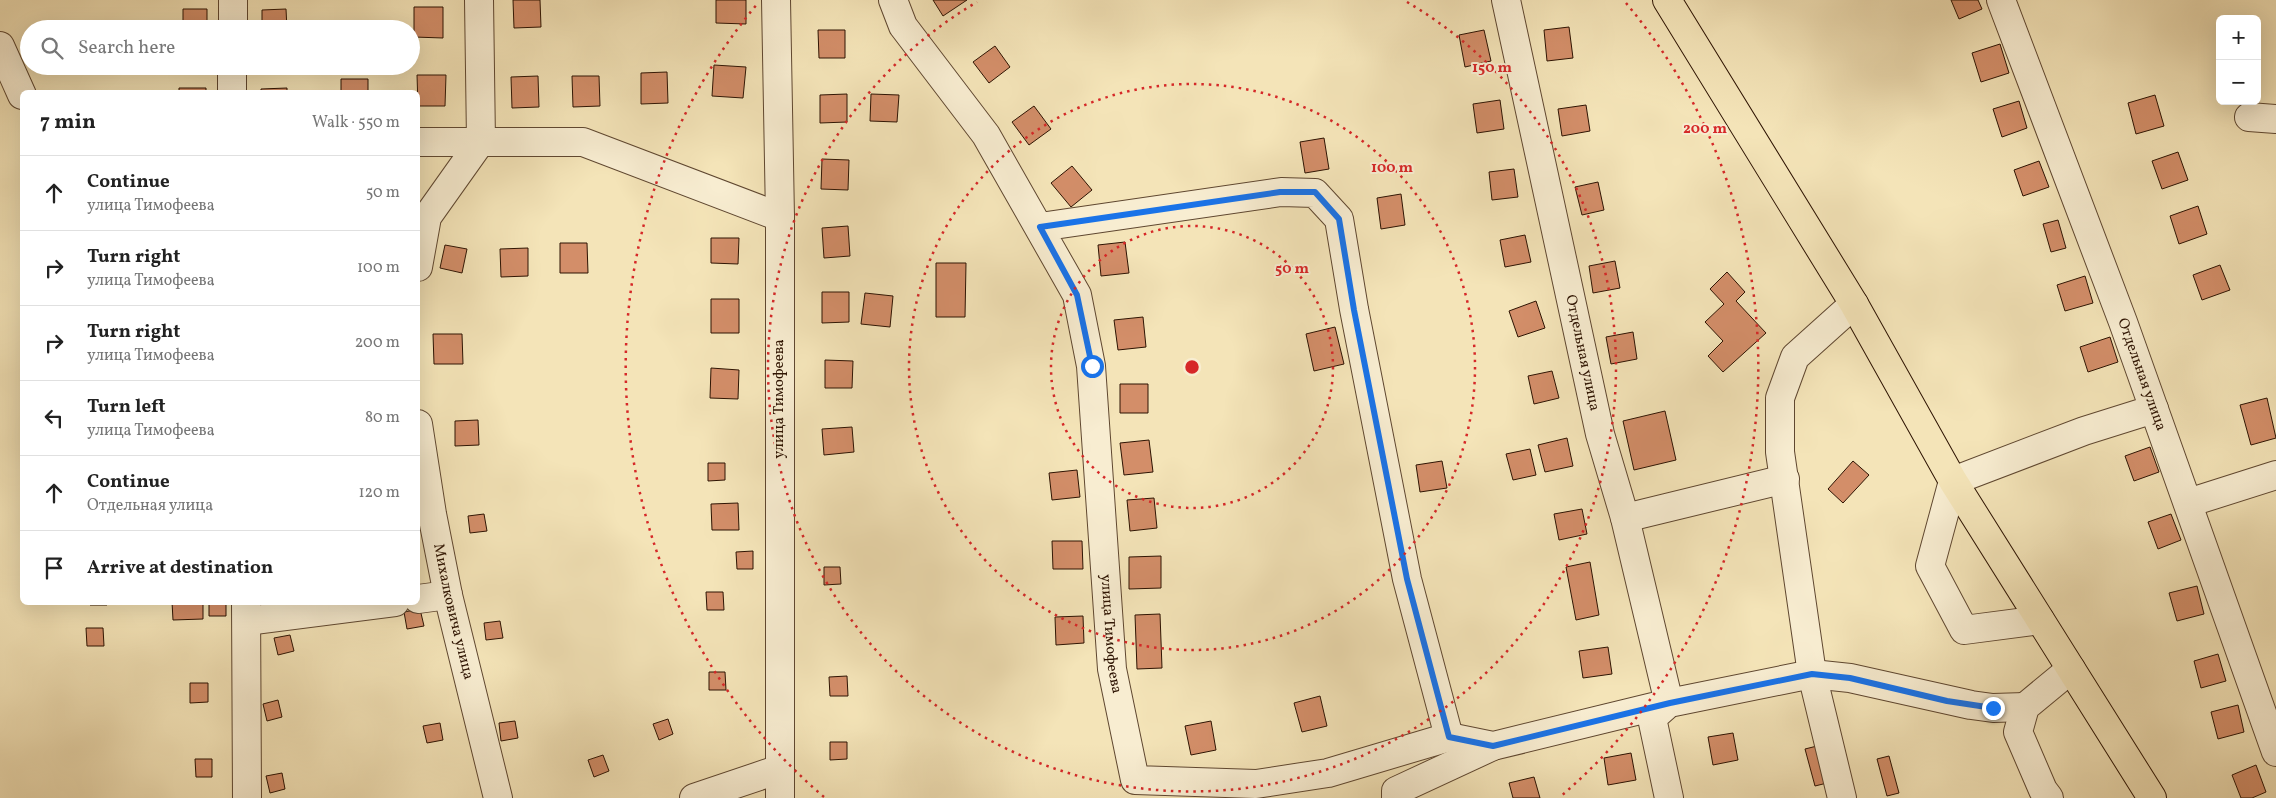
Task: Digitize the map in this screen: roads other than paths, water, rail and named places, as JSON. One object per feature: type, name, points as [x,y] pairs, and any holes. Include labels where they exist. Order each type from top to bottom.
[{"type":"main road","points":[[1667,0],[1854,304],[1953,481],[2152,798]]},
{"type":"street","points":[[232,20],[233,0]]},
{"type":"street","points":[[420,256],[427,217],[481,141],[479,0]]},
{"type":"street","name":"улица Тимофеева","points":[[776,0],[780,218],[780,798]]},
{"type":"street","name":"улица Тимофеева","points":[[893,0],[903,26],[986,135],[1077,295],[1092,366],[1112,669],[1137,789],[1256,784],[1328,773],[1449,737],[1493,746],[1670,703]]},
{"type":"street","name":"Отдельная улица","points":[[1506,0],[1600,434],[1625,518],[1670,703]]},
{"type":"street","name":"Отдельная улица","points":[[2002,0],[2123,322],[2276,752]]},
{"type":"street","points":[[0,46],[20,91]]},
{"type":"street","points":[[232,75],[232,90]]},
{"type":"street","points":[[2249,117],[2276,119]]},
{"type":"street","points":[[420,142],[583,142],[780,218]]},
{"type":"street","points":[[1040,227],[1280,192],[1315,192],[1339,219],[1354,310],[1407,579],[1449,737]]},
{"type":"street","points":[[1842,798],[1812,674],[1780,452],[1780,398],[1795,357],[1854,304]]},
{"type":"street","points":[[2040,620],[1964,630],[1930,566],[1953,481],[2084,431],[2154,410]]},
{"type":"street","name":"Михалковича улица","points":[[420,437],[432,514],[448,595],[498,798]]},
{"type":"street","points":[[2188,503],[2276,474]]},
{"type":"street","points":[[1625,518],[1784,479]]},
{"type":"street","points":[[420,600],[448,595]]},
{"type":"street","points":[[247,798],[247,612],[351,605]]},
{"type":"street","points":[[2049,798],[2043,790],[2018,732],[2025,708],[2071,669]]},
{"type":"street","points":[[1669,798],[1652,718],[1670,703],[1812,674],[1850,678],[1971,705],[1993,708],[2025,708]]},
{"type":"street","points":[[1396,798],[1396,791],[1493,746]]},
{"type":"street","points":[[694,798],[780,769]]}]
